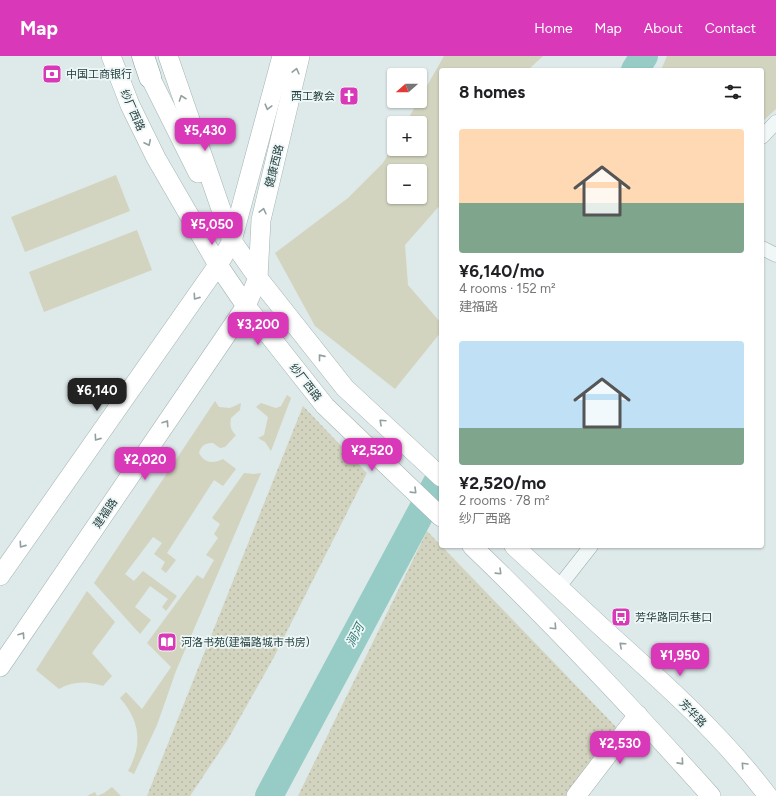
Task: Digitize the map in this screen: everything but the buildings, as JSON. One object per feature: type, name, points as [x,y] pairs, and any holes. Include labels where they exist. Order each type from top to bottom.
[{"type":"highway","points":[[142,56],[150,77]]},
{"type":"main road","name":"纱厂西路","points":[[111,56],[130,105],[156,158],[218,266],[246,306],[325,406],[439,514]]},
{"type":"main road","points":[[0,576],[218,266],[232,240],[168,56]]},
{"type":"main road","name":"健康西路","points":[[232,240],[282,56]]},
{"type":"main road","name":"健康西路","points":[[258,278],[261,220],[300,56]]},
{"type":"main road","points":[[150,77],[232,240],[258,278],[345,388],[439,475]]},
{"type":"main road","name":"建福路","points":[[0,667],[246,306],[258,278]]},
{"type":"main road","points":[[474,548],[527,599],[638,715],[712,796]]},
{"type":"main road","points":[[516,548],[553,583]]},
{"type":"main road","name":"芳华路","points":[[553,583],[668,687],[747,768],[768,796]]},
{"type":"main road","points":[[576,796],[638,715]]},
{"type":"street","points":[[764,135],[776,122]]},
{"type":"street","points":[[764,249],[776,255]]},
{"type":"street","points":[[553,583],[590,548]]},
{"type":"green space","points":[[444,56],[543,56],[530,68],[439,68],[439,206],[405,245],[408,285],[439,321],[439,334],[395,389],[315,326],[275,253],[348,198],[383,163],[387,156],[427,156],[427,116],[410,116],[414,108],[427,108],[427,86]]},
{"type":"green space","points":[[667,56],[776,56],[776,109],[764,120],[764,68],[662,68]]},
{"type":"green space","points":[[116,175],[130,211],[25,252],[11,217]]},
{"type":"green space","points":[[137,230],[152,270],[44,312],[29,272]]},
{"type":"green space","points":[[287,395],[291,398],[271,451],[265,442],[258,438],[264,435],[268,417],[256,407],[261,403],[276,408],[281,406]]},
{"type":"green space","points":[[215,401],[219,407],[230,408],[241,403],[240,410],[231,418],[231,427],[236,435],[225,447],[220,448],[213,443],[208,443],[202,446],[199,453],[206,461],[216,462],[223,459],[236,469],[223,486],[214,480],[167,553],[176,560],[166,573],[161,569],[165,562],[154,554],[162,543],[153,537],[125,574],[134,581],[143,571],[177,596],[166,611],[162,607],[168,599],[150,586],[135,607],[151,620],[140,634],[94,583]]},
{"type":"green space","points":[[303,406],[367,473],[274,657],[228,739],[190,796],[147,796]]},
{"type":"green space","points":[[244,473],[261,473],[176,671],[157,725],[134,774],[128,771],[136,751],[137,733],[132,715],[120,698],[126,692],[142,709],[171,667],[147,643],[197,575],[203,579],[214,560],[206,555],[218,538],[214,534],[220,524],[212,518]]},
{"type":"green space","points":[[427,531],[439,543],[439,548],[443,548],[617,728],[567,796],[298,796]]},
{"type":"green space","points":[[87,591],[115,622],[92,653],[112,676],[103,686],[91,683],[75,683],[59,689],[36,670]]},
{"type":"green space","points":[[112,787],[121,796],[97,796]]},
{"type":"green space","points":[[95,792],[97,796],[87,796]]},
{"type":"waterway","name":"涧河","points":[[636,68],[644,56]]},
{"type":"waterway","name":"涧河","points":[[269,796],[439,479]]},
{"type":"place","name":"中国工商银行","points":[[52,74]]},
{"type":"place","name":"西工教会","points":[[349,96]]},
{"type":"place","name":"芳华路同乐巷口","points":[[621,617]]},
{"type":"place","name":"河洛书苑(建福路城市书房)","points":[[167,642]]}]
